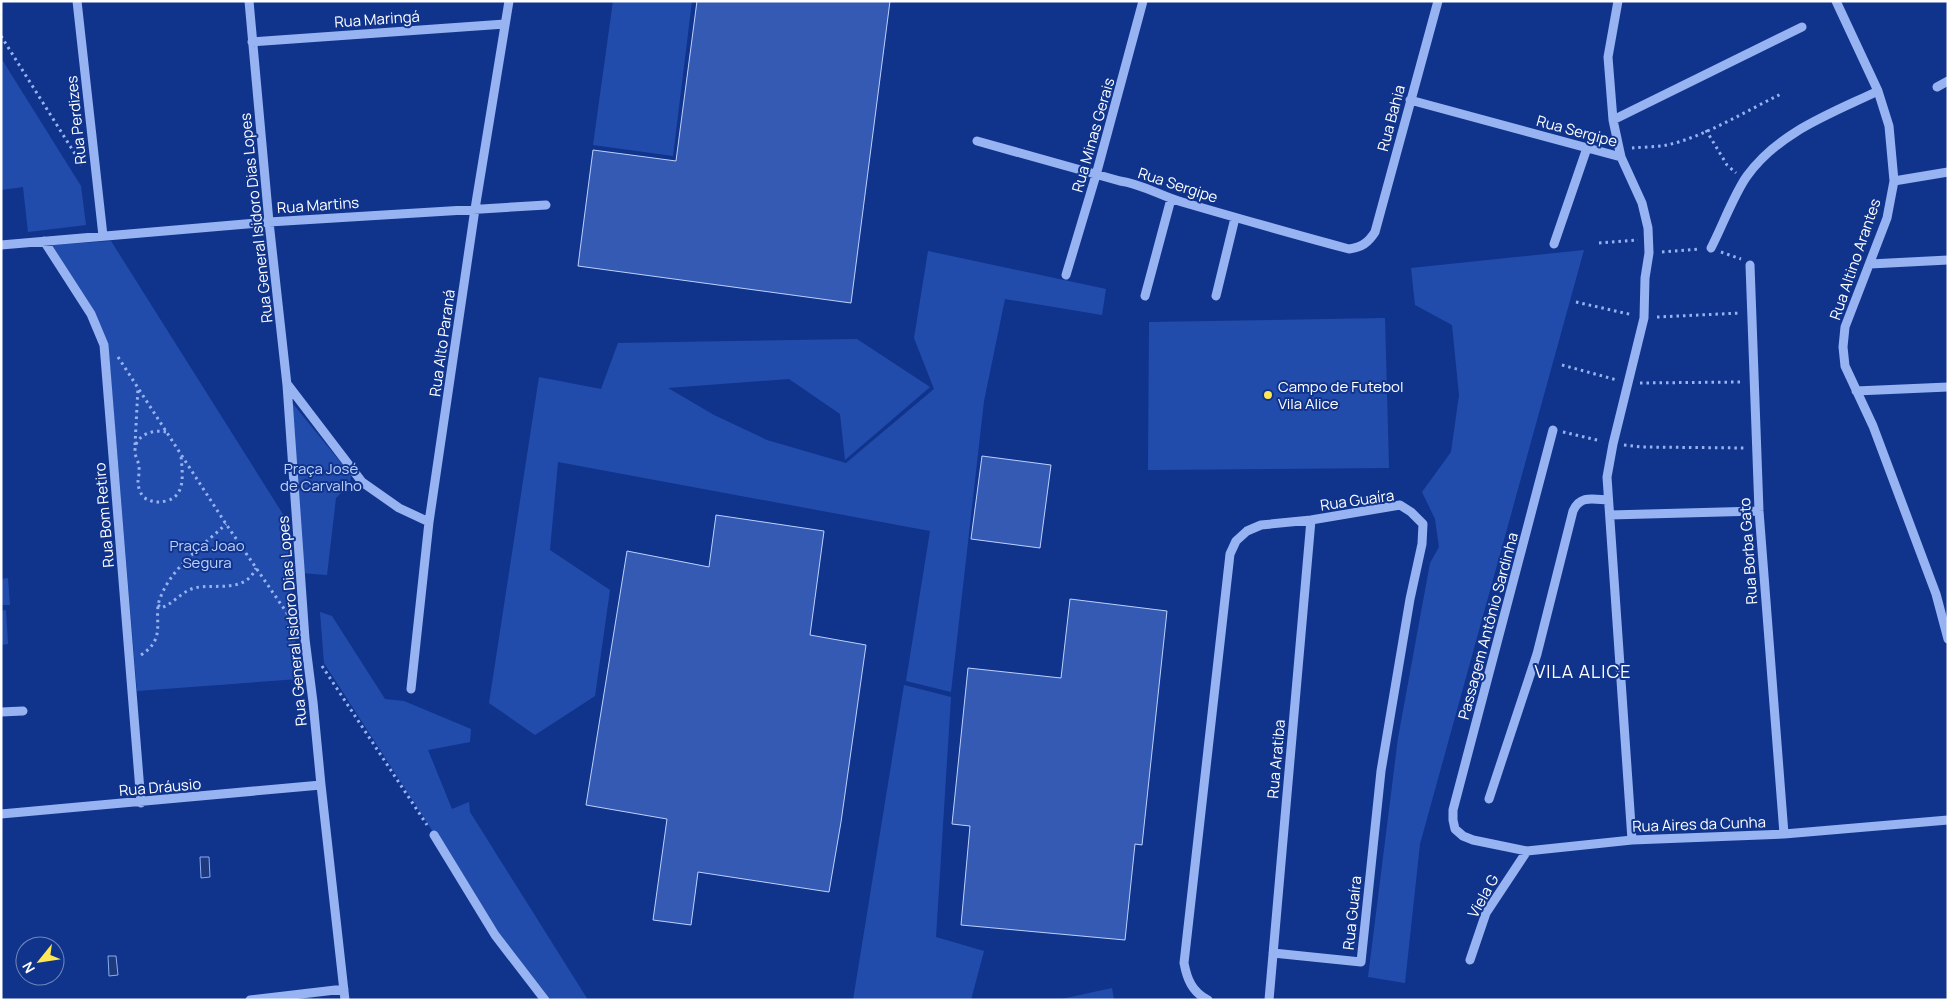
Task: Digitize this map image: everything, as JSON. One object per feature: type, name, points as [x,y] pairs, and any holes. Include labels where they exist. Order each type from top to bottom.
[{"type":"street","name":"Rua Perdizes","points":[[77,1],[103,236]]},
{"type":"street","name":"Rua General Isidoro Dias Lopes","points":[[249,1],[268,222],[287,385],[305,639],[345,1000]]},
{"type":"street","name":"Rua Alto Paraná","points":[[411,689],[428,522],[475,209],[509,1]]},
{"type":"street","name":"Rua Minas Gerais","points":[[1066,275],[1144,1]]},
{"type":"street","name":"Rua Bahia","points":[[1369,241],[1375,232],[1438,1]]},
{"type":"street","points":[[1618,1],[1608,57],[1613,120],[1620,153],[1642,203],[1648,239],[1644,318],[1613,444],[1607,477],[1607,500],[1610,516],[1632,840]]},
{"type":"street","name":"Rua Altino Arantes","points":[[1836,1],[1878,91],[1889,126],[1894,181],[1887,218],[1845,327],[1843,346],[1845,366],[1872,426],[1936,594],[1948,638]]},
{"type":"street","name":"Rua Maringá","points":[[252,42],[505,24]]},
{"type":"street","points":[[1613,120],[1802,27]]},
{"type":"street","points":[[1937,87],[1948,81]]},
{"type":"street","points":[[1711,248],[1746,178],[1761,158],[1802,127],[1878,91]]},
{"type":"street","name":"Rua Sergipe","points":[[1410,100],[1587,148],[1620,153]]},
{"type":"street","name":"Rua Sergipe","points":[[977,141],[1096,175],[1134,183],[1171,199],[1349,249],[1359,247],[1369,241]]},
{"type":"street","points":[[1554,244],[1587,148]]},
{"type":"street","points":[[1894,181],[1948,172]]},
{"type":"street","points":[[1145,296],[1171,199]]},
{"type":"street","name":"Rua Martins","points":[[1,245],[268,222],[546,205]]},
{"type":"street","points":[[1216,296],[1235,218]]},
{"type":"street","name":"Rua Bom Retiro","points":[[44,241],[91,314],[104,345],[141,803]]},
{"type":"street","points":[[1870,264],[1948,260]]},
{"type":"street","name":"Rua Borba Gato","points":[[1750,265],[1759,511],[1784,834]]},
{"type":"street","points":[[287,385],[362,482],[399,508],[428,522]]},
{"type":"street","points":[[1856,391],[1948,387]]},
{"type":"street","name":"Passagem Antônio Sardinha","points":[[1455,829],[1453,810],[1553,430]]},
{"type":"street","points":[[1489,799],[1537,654],[1573,511],[1577,503],[1582,500],[1607,500]]},
{"type":"street","name":"Rua Guaíra","points":[[1208,1000],[1201,997],[1188,981],[1184,963],[1230,554],[1236,541],[1247,531],[1261,526],[1311,520],[1400,505],[1411,512],[1423,524],[1422,544],[1410,599],[1381,771],[1361,962],[1273,953]]},
{"type":"street","points":[[1610,516],[1759,511]]},
{"type":"street","name":"Rua Aratiba","points":[[1269,1000],[1311,520]]},
{"type":"street","points":[[1,712],[23,711]]},
{"type":"street","name":"Rua Dráusio","points":[[1,814],[321,786]]},
{"type":"street","name":"Rua Aires da Cunha","points":[[1455,829],[1463,836],[1474,840],[1527,851],[1632,840],[1784,834],[1948,820]]},
{"type":"street","points":[[434,835],[494,936],[545,1000]]},
{"type":"street","name":"Viela G","points":[[1470,960],[1486,913],[1527,851]]},
{"type":"street","points":[[250,1000],[344,990]]},
{"type":"path","points":[[1,36],[82,166]]},
{"type":"path","points":[[1620,153],[1664,145],[1706,130],[1781,94]]},
{"type":"path","points":[[1706,130],[1727,165],[1735,173],[1746,178]]},
{"type":"path","points":[[1598,243],[1648,239]]},
{"type":"path","points":[[1576,302],[1644,318],[1752,312]]},
{"type":"path","points":[[117,354],[226,524],[305,639]]},
{"type":"path","points":[[1562,365],[1628,383],[1753,381]]},
{"type":"path","points":[[138,387],[134,453],[139,466],[137,482],[143,497],[156,503],[170,500],[178,494],[181,488],[181,454]]},
{"type":"path","points":[[1553,430],[1613,444],[1642,447],[1756,448]]},
{"type":"path","points":[[135,446],[147,434],[157,431],[167,432]]},
{"type":"path","points":[[129,662],[144,653],[154,642],[158,630],[158,604],[161,594],[175,573],[226,524]]},
{"type":"path","points":[[158,604],[161,608],[164,608],[176,598],[194,588],[237,586],[251,577],[256,568]]},
{"type":"path","points":[[342,697],[434,835]]},
{"type":"green space","points":[[613,1],[692,1],[673,156],[593,145]]},
{"type":"green space","points":[[1,58],[81,186],[86,225],[28,232],[23,187],[1,190]]},
{"type":"green space","name":"Praça Joao Segura","points":[[111,241],[286,519],[298,679],[137,691],[108,343],[90,306],[52,245]]},
{"type":"green space","points":[[1584,250],[1420,844],[1405,983],[1368,977],[1398,738],[1430,563],[1439,547],[1435,519],[1422,492],[1451,452],[1459,395],[1452,325],[1415,305],[1411,268]]},
{"type":"green space","points":[[928,251],[1106,289],[1102,315],[1005,299],[984,401],[951,692],[906,681],[930,531],[558,462],[550,550],[610,590],[595,696],[535,735],[489,703],[539,377],[601,389],[618,343],[857,339],[930,387],[845,460],[840,414],[789,379],[668,388],[714,415],[767,440],[846,463],[934,389],[914,338]]},
{"type":"green space","name":"Campo de Futebol Vila Alice","points":[[1385,318],[1389,468],[1148,470],[1149,322]]},
{"type":"green space","name":"Praça José de Carvalho","points":[[289,399],[351,475],[350,484],[336,498],[327,575],[301,573]]},
{"type":"green space","points":[[8,578],[10,605],[1,605],[1,579]]},
{"type":"green space","points":[[6,610],[8,644],[1,645],[1,611]]},
{"type":"green space","points":[[320,612],[332,616],[385,699],[404,701],[471,729],[470,742],[428,750],[452,809],[469,802],[470,812],[588,1000],[551,1000],[497,931],[324,663]]},
{"type":"green space","points":[[904,685],[951,697],[936,937],[984,951],[971,1000],[853,1000]]},
{"type":"green space","points":[[1112,988],[1114,1000],[1057,1000]]},
{"type":"shaded area","points":[[200,857],[209,857],[210,877],[201,878]]},
{"type":"shaded area","points":[[108,956],[116,956],[118,975],[109,976]]},
{"type":"building","points":[[697,1],[890,1],[851,303],[578,266],[593,150],[676,161]]},
{"type":"building","points":[[982,456],[1051,465],[1040,548],[971,539]]},
{"type":"building","points":[[716,515],[824,531],[810,635],[866,645],[829,892],[698,872],[691,925],[653,920],[667,819],[586,805],[627,551],[709,567]]},
{"type":"building","points":[[1070,599],[1167,611],[1142,845],[1135,844],[1125,940],[961,925],[970,826],[952,824],[968,668],[1061,678]]},
{"type":"place","name":"Campo de Futebol Vila Alice","points":[[1268,395]]},
{"type":"district","name":"VILA ALICE","points":[[1583,671]]}]
